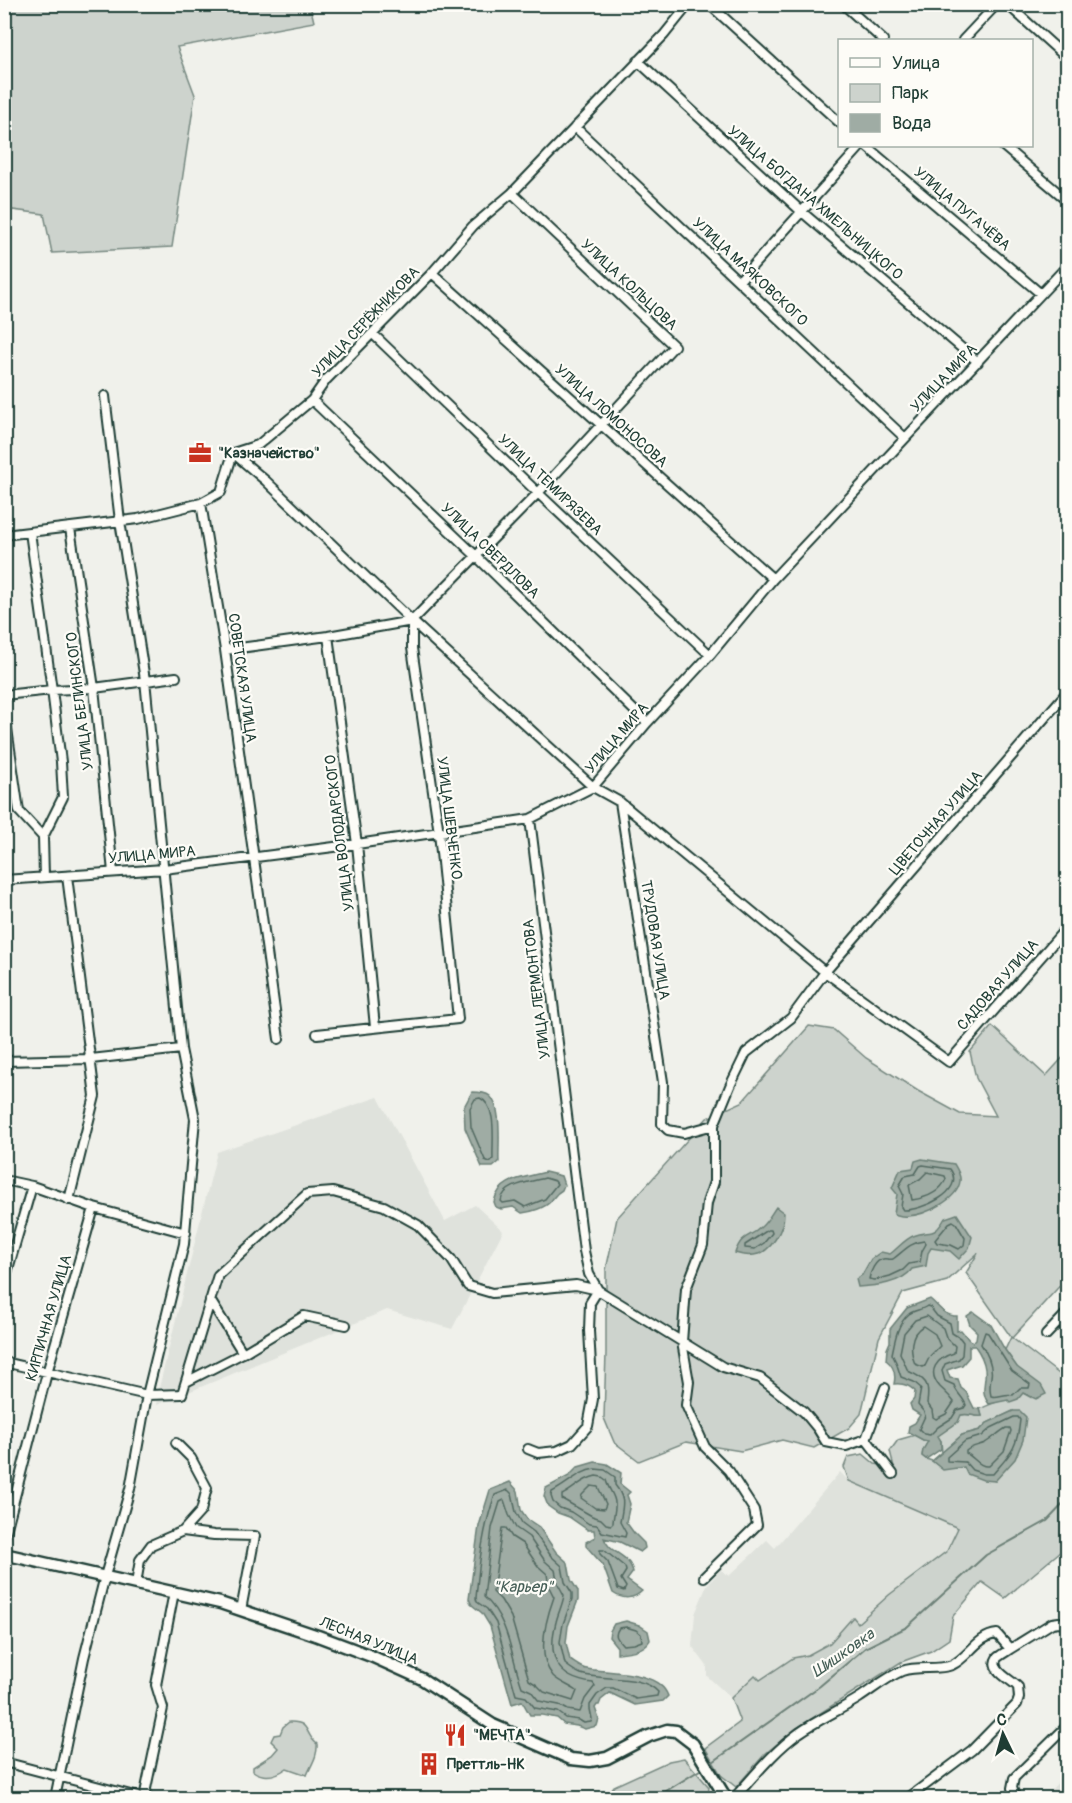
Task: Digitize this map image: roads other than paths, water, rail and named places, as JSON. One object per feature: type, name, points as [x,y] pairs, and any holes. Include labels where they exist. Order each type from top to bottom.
[{"type":"street","name":"УЛИЦА СЕРЁЖНИКОВА","points":[[233,453],[258,445],[312,400],[326,380],[432,273],[473,226],[512,193],[664,35],[689,4]]},
{"type":"street","points":[[709,4],[838,121]]},
{"type":"street","points":[[843,4],[881,39]]},
{"type":"street","points":[[964,39],[997,4]]},
{"type":"street","points":[[1008,4],[1068,59]]},
{"type":"street","name":"УЛИЦА БОГДАНА ХМЕЛЬНИЦКОГО","points":[[638,62],[802,212],[978,362]]},
{"type":"street","name":"УЛИЦА МАЯКОВСКОГО","points":[[575,127],[905,438]]},
{"type":"street","points":[[740,281],[863,147]]},
{"type":"street","name":"УЛИЦА ПУГАЧЁВА","points":[[865,147],[1041,294]]},
{"type":"street","points":[[1004,147],[1068,201]]},
{"type":"street","name":"УЛИЦА КОЛЬЦОВА","points":[[512,193],[674,346],[600,425]]},
{"type":"street","name":"УЛИЦА МИРА","points":[[4,880],[164,869],[530,819],[593,787],[773,579],[1068,265]]},
{"type":"street","name":"УЛИЦА ЛОМОНОСОВА","points":[[432,273],[773,579]]},
{"type":"street","name":"УЛИЦА ТЕМИРЯЗЕВА","points":[[373,334],[710,654]]},
{"type":"street","points":[[55,1798],[84,1658],[130,1489],[147,1395],[186,1233],[195,1119],[181,1049],[145,680],[120,521],[105,396]]},
{"type":"street","name":"УЛИЦА СВЕРДЛОВА","points":[[312,400],[647,723]]},
{"type":"street","points":[[225,650],[328,636],[412,621],[538,493],[600,425]]},
{"type":"street","points":[[4,536],[138,519],[201,503],[220,492],[233,453],[266,481],[412,621],[593,787],[620,802],[825,972]]},
{"type":"street","name":"СОВЕТСКАЯ УЛИЦА","points":[[201,503],[225,650],[279,1039]]},
{"type":"street","name":"УЛИЦА БЕЛИНСКОГО","points":[[70,528],[94,688],[113,872]]},
{"type":"street","points":[[30,532],[61,762],[63,797],[43,837],[44,877]]},
{"type":"street","name":"УЛИЦА ШЕВЧЕНКО","points":[[375,1027],[458,1018],[439,833],[412,648],[412,621]]},
{"type":"street","name":"УЛИЦА ВОЛОДАРСКОГО","points":[[328,636],[357,844],[375,1027]]},
{"type":"street","points":[[4,695],[94,688],[176,677]]},
{"type":"street","name":"ЦВЕТОЧНАЯ УЛИЦА","points":[[714,1125],[746,1053],[790,1018],[825,972],[1068,691]]},
{"type":"street","points":[[4,708],[19,811],[43,837]]},
{"type":"street","name":"ТРУДОВАЯ УЛИЦА","points":[[620,802],[663,1082],[662,1124],[668,1130],[684,1133],[714,1125]]},
{"type":"street","name":"УЛИЦА ЛЕРМОНТОВА","points":[[530,819],[584,1251],[589,1274],[598,1290]]},
{"type":"street","points":[[67,876],[95,1096],[69,1200]]},
{"type":"street","name":"САДОВАЯ УЛИЦА","points":[[825,972],[949,1062],[1068,926]]},
{"type":"street","points":[[317,1034],[375,1027]]},
{"type":"street","points":[[4,1061],[91,1059],[181,1049]]},
{"type":"street","points":[[704,1576],[757,1525],[754,1510],[729,1472],[705,1447],[686,1405],[689,1382],[682,1342],[686,1288],[703,1245],[707,1203],[714,1182],[714,1125]]},
{"type":"street","points":[[4,1180],[32,1186],[94,1208],[186,1233]]},
{"type":"street","points":[[4,1283],[32,1186]]},
{"type":"street","points":[[4,1362],[147,1395],[182,1394],[218,1275],[307,1194],[333,1192],[384,1206],[418,1225],[451,1259],[468,1286],[492,1293],[576,1285],[598,1290],[723,1367],[760,1378],[804,1412],[826,1442],[846,1446],[866,1440]]},
{"type":"street","name":"КИРПИЧНАЯ УЛИЦА","points":[[4,1539],[47,1373],[94,1208]]},
{"type":"street","points":[[528,1449],[538,1453],[557,1451],[572,1444],[588,1426],[593,1399],[589,1331],[591,1303],[598,1290]]},
{"type":"street","points":[[210,1300],[243,1353]]},
{"type":"street","points":[[1046,1335],[1068,1312]]},
{"type":"street","points":[[186,1382],[243,1353],[304,1316],[346,1325]]},
{"type":"street","points":[[866,1440],[885,1388]]},
{"type":"street","points":[[866,1440],[893,1474]]},
{"type":"street","points":[[136,1584],[140,1560],[151,1545],[183,1531],[201,1512],[207,1488],[190,1458],[176,1443]]},
{"type":"street","points":[[183,1531],[214,1535],[255,1536],[241,1610]]},
{"type":"street","name":"ЛЕСНАЯ УЛИЦА","points":[[4,1554],[220,1603],[371,1656],[422,1679],[493,1725],[571,1759],[590,1761],[608,1758],[649,1736],[667,1730],[676,1731],[693,1744],[726,1798]]},
{"type":"street","points":[[4,1762],[143,1798],[163,1708],[156,1685],[174,1593]]},
{"type":"street","points":[[908,1798],[972,1750],[1017,1704],[1018,1687],[997,1670],[998,1658],[1052,1623],[1059,1622],[1068,1625]]},
{"type":"street","points":[[734,1798],[771,1756],[799,1733],[858,1699],[896,1673],[913,1668],[951,1665],[984,1637],[991,1635],[997,1634],[1010,1649]]},
{"type":"street","points":[[1016,1798],[1012,1788],[1014,1778],[1068,1725]]},
{"type":"water","points":[[472,1092],[490,1096],[497,1109],[499,1162],[493,1167],[482,1167],[465,1128],[464,1107]]},
{"type":"water","points":[[922,1159],[954,1164],[960,1177],[958,1188],[947,1200],[931,1209],[915,1215],[894,1214],[897,1194],[892,1188],[900,1170],[913,1168],[915,1161]]},
{"type":"water","points":[[545,1172],[561,1176],[564,1185],[562,1190],[548,1203],[538,1209],[522,1213],[513,1207],[501,1209],[496,1207],[494,1202],[501,1188],[514,1180]]},
{"type":"water","points":[[776,1207],[784,1213],[782,1226],[771,1245],[754,1255],[735,1253],[740,1242],[757,1231]]},
{"type":"water","points":[[957,1214],[972,1237],[969,1248],[959,1259],[950,1251],[931,1248],[926,1266],[912,1269],[895,1281],[858,1287],[856,1279],[862,1275],[871,1259],[881,1252],[890,1254],[913,1236],[934,1231],[945,1218]]},
{"type":"water","points":[[930,1299],[945,1312],[957,1316],[957,1331],[961,1330],[973,1342],[977,1332],[970,1325],[967,1316],[973,1312],[991,1325],[1017,1367],[1041,1385],[1046,1394],[1036,1399],[1023,1393],[1018,1399],[1010,1402],[1008,1400],[989,1404],[984,1395],[983,1360],[975,1346],[969,1346],[969,1357],[962,1365],[947,1370],[950,1378],[958,1379],[961,1388],[966,1392],[974,1408],[980,1409],[982,1416],[961,1415],[958,1422],[938,1436],[941,1449],[926,1459],[922,1456],[928,1441],[908,1432],[909,1426],[915,1423],[920,1415],[912,1410],[910,1404],[914,1399],[915,1391],[906,1385],[894,1384],[894,1371],[886,1360],[890,1329],[907,1308]]},
{"type":"water","points":[[1013,1411],[1020,1411],[1026,1417],[1023,1440],[1015,1459],[995,1481],[983,1480],[967,1474],[964,1467],[943,1470],[932,1461],[962,1435],[980,1430],[987,1423]]},
{"type":"water","points":[[595,1462],[607,1464],[621,1473],[620,1484],[630,1492],[627,1495],[630,1504],[626,1522],[644,1543],[645,1548],[640,1552],[620,1542],[604,1538],[610,1547],[631,1566],[633,1572],[627,1580],[642,1591],[632,1597],[624,1598],[613,1593],[603,1565],[586,1546],[586,1542],[595,1537],[594,1530],[588,1530],[569,1517],[558,1513],[548,1506],[544,1496],[546,1488],[569,1476],[578,1467]]},
{"type":"water","name":"\"Карьер\"","points":[[510,1482],[518,1491],[521,1510],[527,1519],[539,1527],[556,1552],[568,1563],[571,1580],[578,1591],[578,1600],[568,1626],[566,1643],[570,1660],[580,1667],[632,1674],[655,1681],[668,1696],[663,1701],[635,1705],[610,1693],[595,1708],[599,1719],[597,1726],[585,1729],[564,1724],[557,1718],[530,1715],[522,1701],[512,1704],[490,1626],[469,1599],[479,1526],[490,1490]]},
{"type":"water","points":[[626,1621],[648,1631],[650,1640],[640,1649],[617,1653],[617,1647],[609,1637],[610,1631],[614,1624]]},
{"type":"waterway","name":"Шишковка","points":[[710,1764],[820,1686],[865,1648],[907,1627],[986,1555],[1047,1521],[1068,1499]]},
{"type":"waterway","name":"Шишковка","points":[[655,1798],[703,1768]]},
{"type":"place","name":"\"Казначейство\"","points":[[200,453]]},
{"type":"place","name":"\"МЕЧТА\"","points":[[455,1735]]},
{"type":"place","name":"Преттль-НК","points":[[429,1764]]}]
